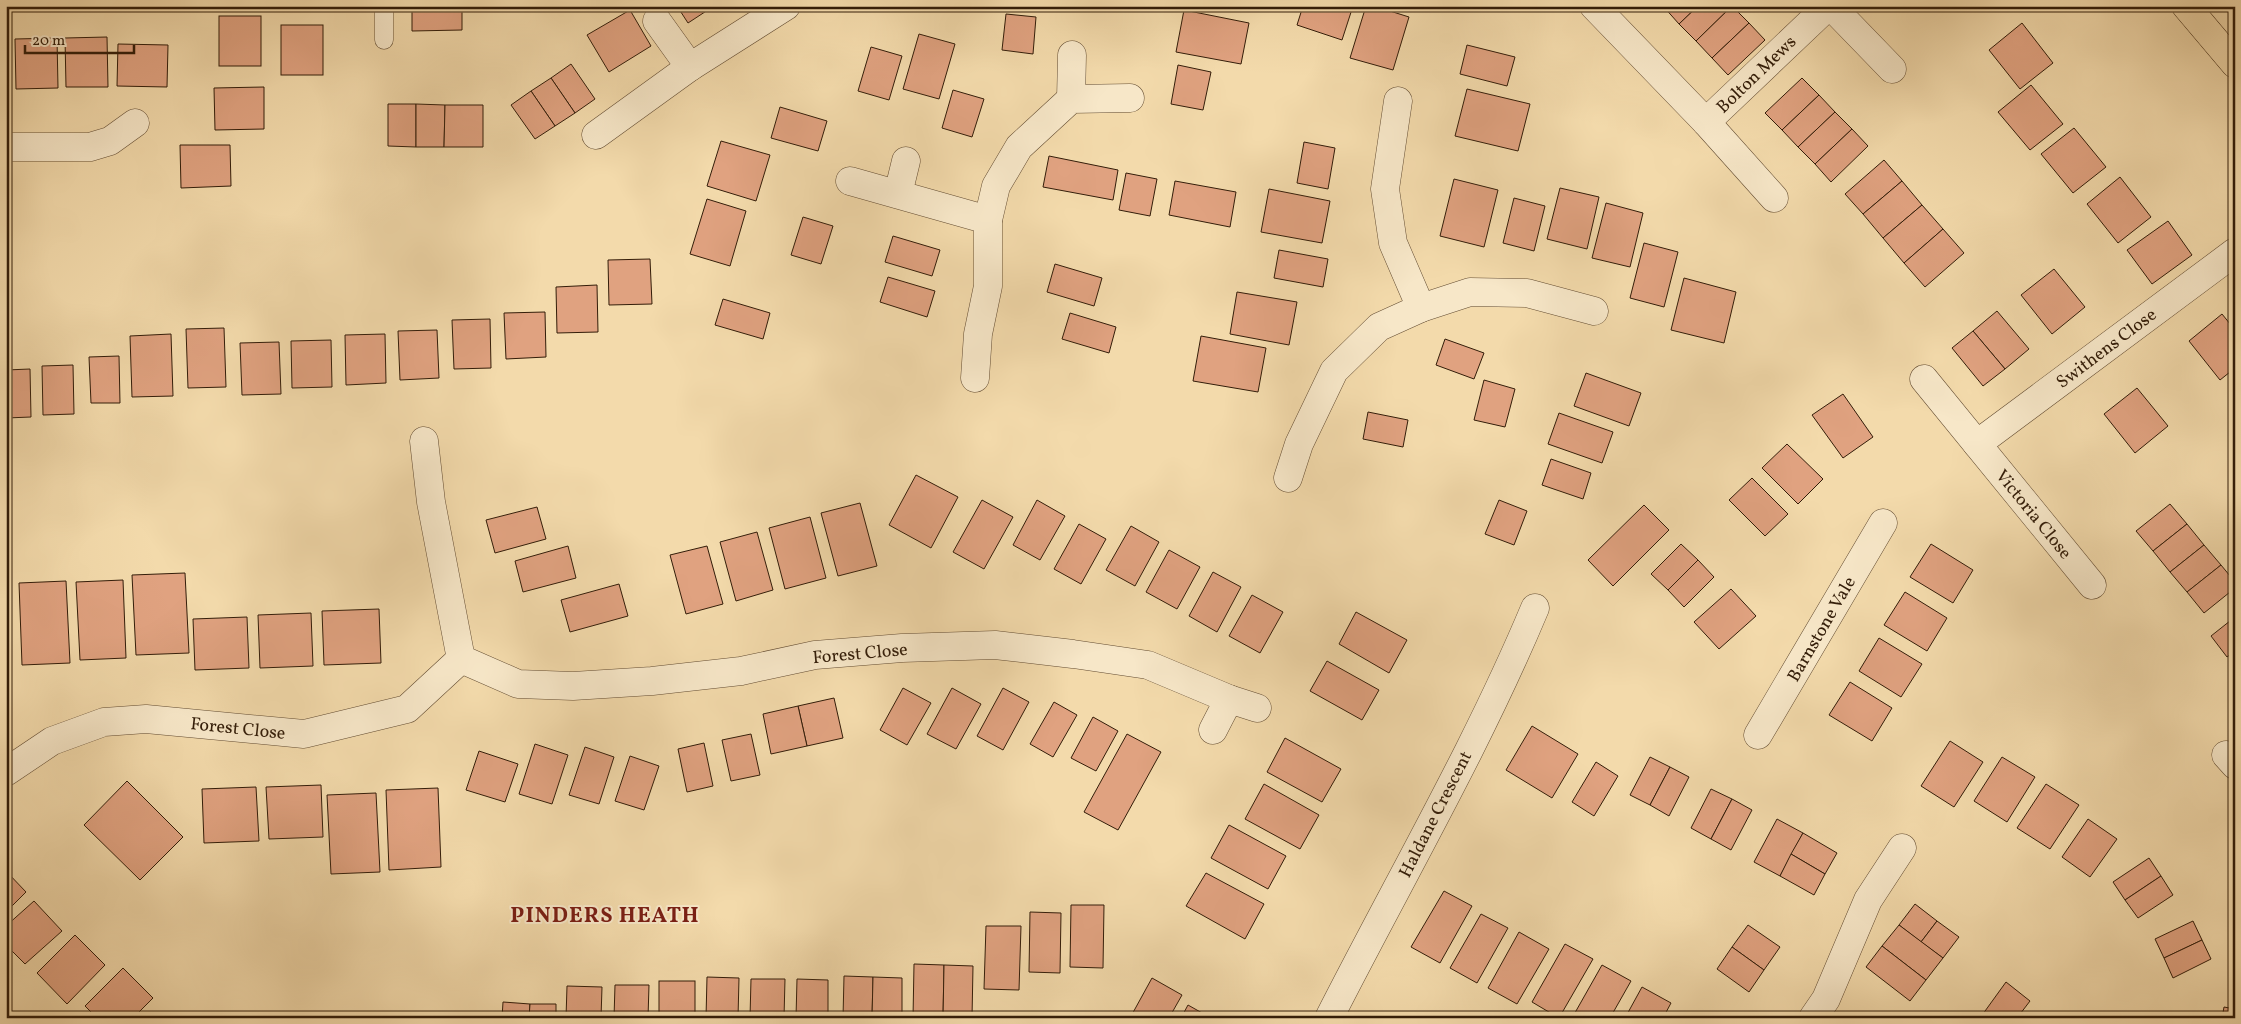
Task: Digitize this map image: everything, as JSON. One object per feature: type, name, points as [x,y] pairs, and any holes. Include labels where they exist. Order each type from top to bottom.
[{"type":"main road","points":[[2186,6],[2235,64]]},
{"type":"street","points":[[596,135],[690,67],[786,6]]},
{"type":"street","name":"Bolton Mews","points":[[1594,6],[1706,122],[1774,198]]},
{"type":"street","name":"Bolton Mews","points":[[1706,122],[1830,6],[1892,69]]},
{"type":"street","points":[[658,21],[690,67]]},
{"type":"street","points":[[1071,100],[1072,55]]},
{"type":"street","points":[[975,378],[978,334],[988,286],[988,220],[996,186],[1019,146],[1071,100],[1130,98]]},
{"type":"street","points":[[1398,101],[1386,189],[1393,243],[1421,308]]},
{"type":"street","points":[[6,147],[90,146],[110,141],[135,123]]},
{"type":"street","points":[[898,194],[906,161]]},
{"type":"street","points":[[850,181],[988,220]]},
{"type":"street","name":"Swithens Close","points":[[1977,444],[2235,252]]},
{"type":"street","points":[[1288,478],[1300,444],[1334,371],[1379,326],[1421,308],[1470,292],[1527,293],[1594,311]]},
{"type":"street","points":[[1924,379],[1977,444]]},
{"type":"street","points":[[424,441],[431,502],[461,659]]},
{"type":"street","name":"Victoria Close","points":[[1977,444],[2092,585]]},
{"type":"street","name":"Barnstone Vale","points":[[1758,735],[1883,523]]},
{"type":"street","name":"Haldane Crescent","points":[[1329,1018],[1516,655],[1535,608]]},
{"type":"street","name":"Forest Close","points":[[6,772],[52,741],[104,722],[146,718],[304,734],[407,710],[461,659],[518,684],[572,686],[652,681],[741,671],[815,655],[902,648],[995,645],[1148,665],[1229,699],[1257,708]]},
{"type":"street","points":[[1213,730],[1229,699]]},
{"type":"street","points":[[1813,1018],[1826,999],[1868,900],[1902,848]]},
{"type":"lane","points":[[384,6],[384,40]]},
{"type":"building","points":[[412,6],[462,6],[462,9],[412,10]]},
{"type":"building","points":[[677,6],[714,6],[688,23]]},
{"type":"building","points":[[1303,6],[1353,6],[1342,40],[1297,25]]},
{"type":"building","points":[[1366,6],[1374,6],[1409,17],[1393,70],[1350,58]]},
{"type":"building","points":[[1663,6],[1698,6],[1679,24]]},
{"type":"building","points":[[1698,6],[1732,6],[1696,41],[1679,24]]},
{"type":"building","points":[[1732,6],[1749,23],[1712,58],[1696,41]]},
{"type":"building","points":[[462,9],[462,30],[412,31],[412,10]]},
{"type":"building","points":[[630,10],[651,46],[609,72],[587,35]]},
{"type":"building","points":[[1184,10],[1249,23],[1241,64],[1176,52]]},
{"type":"building","points":[[1006,14],[1036,17],[1033,54],[1002,50]]},
{"type":"building","points":[[219,16],[261,16],[261,66],[219,66]]},
{"type":"building","points":[[1749,23],[1765,40],[1728,75],[1712,58]]},
{"type":"building","points":[[2022,23],[2053,63],[2020,89],[1989,50]]},
{"type":"building","points":[[281,25],[323,25],[323,75],[281,75]]},
{"type":"building","points":[[919,34],[955,44],[939,99],[903,89]]},
{"type":"building","points":[[107,37],[108,87],[66,87],[65,38]]},
{"type":"building","points":[[57,38],[58,88],[16,89],[15,39]]},
{"type":"building","points":[[118,44],[168,45],[167,87],[117,86]]},
{"type":"building","points":[[1467,45],[1515,57],[1507,86],[1460,74]]},
{"type":"building","points":[[871,47],[902,56],[889,100],[858,91]]},
{"type":"building","points":[[571,64],[595,99],[575,113],[551,78]]},
{"type":"building","points":[[1178,65],[1211,72],[1203,110],[1171,104]]},
{"type":"building","points":[[551,78],[575,113],[555,126],[531,91]]},
{"type":"building","points":[[1802,78],[1819,95],[1782,130],[1765,113]]},
{"type":"building","points":[[2031,85],[2063,124],[2030,150],[1998,112]]},
{"type":"building","points":[[264,87],[264,129],[215,130],[214,88]]},
{"type":"building","points":[[1467,89],[1530,104],[1518,151],[1455,136]]},
{"type":"building","points":[[953,90],[984,99],[972,137],[942,128]]},
{"type":"building","points":[[531,91],[555,126],[535,139],[511,105]]},
{"type":"building","points":[[1819,95],[1835,112],[1798,147],[1782,130]]},
{"type":"building","points":[[388,104],[416,104],[416,147],[388,146]]},
{"type":"building","points":[[416,104],[445,105],[444,147],[416,147]]},
{"type":"building","points":[[445,105],[483,105],[483,147],[444,147]]},
{"type":"building","points":[[780,107],[827,121],[818,151],[771,138]]},
{"type":"building","points":[[1835,112],[1852,129],[1815,164],[1798,147]]},
{"type":"building","points":[[2074,128],[2106,167],[2073,193],[2041,154]]},
{"type":"building","points":[[1852,129],[1868,146],[1831,182],[1815,164]]},
{"type":"building","points":[[721,141],[770,155],[756,201],[707,186]]},
{"type":"building","points":[[1304,142],[1335,148],[1328,189],[1297,183]]},
{"type":"building","points":[[180,145],[230,145],[231,186],[181,188]]},
{"type":"building","points":[[1049,156],[1118,170],[1113,200],[1043,187]]},
{"type":"building","points":[[1884,160],[1902,181],[1863,214],[1845,194]]},
{"type":"building","points":[[1126,173],[1157,179],[1150,216],[1119,210]]},
{"type":"building","points":[[2120,177],[2151,217],[2118,243],[2087,204]]},
{"type":"building","points":[[1454,179],[1498,190],[1484,247],[1440,236]]},
{"type":"building","points":[[1175,181],[1236,192],[1230,227],[1169,215]]},
{"type":"building","points":[[1902,181],[1922,205],[1883,238],[1863,214]]},
{"type":"building","points":[[1560,188],[1599,197],[1587,249],[1547,239]]},
{"type":"building","points":[[1269,189],[1330,201],[1322,243],[1261,232]]},
{"type":"building","points":[[1514,198],[1545,206],[1534,251],[1503,243]]},
{"type":"building","points":[[707,199],[746,211],[730,266],[690,254]]},
{"type":"building","points":[[1606,203],[1643,213],[1630,267],[1592,258]]},
{"type":"building","points":[[1922,205],[1943,229],[1904,263],[1883,238]]},
{"type":"building","points":[[803,217],[833,226],[821,264],[791,255]]},
{"type":"building","points":[[2168,221],[2192,255],[2152,284],[2127,250]]},
{"type":"building","points":[[1943,229],[1964,253],[1925,287],[1904,263]]},
{"type":"building","points":[[893,236],[940,250],[932,276],[885,262]]},
{"type":"building","points":[[1644,243],[1678,252],[1664,307],[1630,298]]},
{"type":"building","points":[[1279,250],[1328,259],[1323,287],[1274,278]]},
{"type":"building","points":[[650,259],[652,304],[609,305],[608,260]]},
{"type":"building","points":[[1055,264],[1102,278],[1094,306],[1047,292]]},
{"type":"building","points":[[2054,269],[2085,307],[2052,334],[2021,295]]},
{"type":"building","points":[[888,277],[935,291],[927,317],[880,302]]},
{"type":"building","points":[[1684,278],[1736,292],[1724,343],[1671,330]]},
{"type":"building","points":[[597,285],[598,332],[557,333],[556,287]]},
{"type":"building","points":[[1237,292],[1297,302],[1289,345],[1230,334]]},
{"type":"building","points":[[723,299],[770,313],[763,339],[715,325]]},
{"type":"building","points":[[1997,311],[2029,349],[2005,369],[1973,331]]},
{"type":"building","points":[[545,312],[546,357],[506,359],[504,313]]},
{"type":"building","points":[[1070,313],[1116,327],[1109,353],[1062,339]]},
{"type":"building","points":[[2222,314],[2235,330],[2235,368],[2220,380],[2189,341]]},
{"type":"building","points":[[490,319],[491,368],[454,369],[452,320]]},
{"type":"building","points":[[224,328],[226,387],[188,388],[186,329]]},
{"type":"building","points":[[437,330],[439,378],[400,380],[398,331]]},
{"type":"building","points":[[1973,331],[2005,369],[1983,386],[1952,348]]},
{"type":"building","points":[[171,334],[173,396],[132,397],[130,336]]},
{"type":"building","points":[[385,334],[386,383],[346,385],[345,335]]},
{"type":"building","points":[[1201,336],[1266,348],[1258,392],[1193,381]]},
{"type":"building","points":[[1445,339],[1484,353],[1474,379],[1436,365]]},
{"type":"building","points":[[331,340],[332,387],[292,388],[291,341]]},
{"type":"building","points":[[279,342],[281,394],[242,395],[240,343]]},
{"type":"building","points":[[119,356],[120,403],[91,403],[89,357]]},
{"type":"building","points":[[73,365],[74,414],[43,415],[42,366]]},
{"type":"building","points":[[30,369],[31,417],[6,418],[6,370]]},
{"type":"building","points":[[1586,373],[1641,393],[1629,426],[1574,406]]},
{"type":"building","points":[[1484,380],[1515,389],[1505,427],[1474,420]]},
{"type":"building","points":[[2137,388],[2168,426],[2135,453],[2104,414]]},
{"type":"building","points":[[1843,394],[1873,437],[1843,458],[1812,415]]},
{"type":"building","points":[[1368,412],[1408,420],[1403,447],[1363,439]]},
{"type":"building","points":[[1559,413],[1613,432],[1602,463],[1548,444]]},
{"type":"building","points":[[1787,444],[1823,479],[1798,504],[1762,468]]},
{"type":"building","points":[[1551,459],[1591,473],[1583,499],[1542,485]]},
{"type":"building","points":[[916,475],[958,497],[931,548],[889,525]]},
{"type":"building","points":[[1752,478],[1788,514],[1765,536],[1729,500]]},
{"type":"building","points":[[982,500],[1013,517],[984,569],[953,552]]},
{"type":"building","points":[[1037,500],[1065,516],[1040,560],[1013,545]]},
{"type":"building","points":[[1499,500],[1527,511],[1514,545],[1485,534]]},
{"type":"building","points":[[860,503],[877,566],[838,576],[821,513]]},
{"type":"building","points":[[2170,504],[2187,524],[2153,551],[2136,531]]},
{"type":"building","points":[[1644,505],[1669,530],[1613,586],[1588,560]]},
{"type":"building","points":[[537,507],[546,539],[495,553],[486,520]]},
{"type":"building","points":[[810,517],[826,578],[785,589],[769,528]]},
{"type":"building","points":[[1079,524],[1106,539],[1081,584],[1054,569]]},
{"type":"building","points":[[2187,524],[2204,545],[2170,572],[2153,551]]},
{"type":"building","points":[[1131,526],[1159,542],[1135,586],[1106,570]]},
{"type":"building","points":[[757,532],[773,590],[736,601],[720,542]]},
{"type":"building","points":[[1681,544],[1698,560],[1668,590],[1651,574]]},
{"type":"building","points":[[1931,544],[1973,570],[1953,603],[1910,577]]},
{"type":"building","points":[[2204,545],[2221,565],[2187,592],[2170,572]]},
{"type":"building","points":[[568,546],[576,578],[523,592],[515,561]]},
{"type":"building","points":[[707,546],[723,604],[686,614],[670,555]]},
{"type":"building","points":[[1169,550],[1200,567],[1177,609],[1146,592]]},
{"type":"building","points":[[1698,560],[1714,577],[1684,607],[1668,590]]},
{"type":"building","points":[[2221,565],[2235,582],[2235,588],[2204,613],[2187,592]]},
{"type":"building","points":[[1213,572],[1241,587],[1217,632],[1189,616]]},
{"type":"building","points":[[185,573],[189,653],[136,655],[132,575]]},
{"type":"building","points":[[123,580],[126,658],[80,660],[76,582]]},
{"type":"building","points":[[66,581],[70,663],[22,665],[19,583]]},
{"type":"building","points":[[619,584],[628,616],[570,632],[561,600]]},
{"type":"building","points":[[1731,589],[1756,616],[1719,649],[1694,622]]},
{"type":"building","points":[[1905,592],[1947,618],[1927,651],[1884,625]]},
{"type":"building","points":[[1252,595],[1283,612],[1260,653],[1229,636]]},
{"type":"building","points":[[379,609],[381,663],[324,665],[322,611]]},
{"type":"building","points":[[1356,612],[1407,640],[1389,673],[1339,644]]},
{"type":"building","points":[[311,613],[313,666],[260,668],[258,615]]},
{"type":"building","points":[[247,617],[249,668],[195,670],[193,619]]},
{"type":"building","points":[[2235,617],[2235,651],[2227,657],[2211,636]]},
{"type":"building","points":[[1879,638],[1922,664],[1901,697],[1859,671]]},
{"type":"building","points":[[1327,661],[1379,690],[1362,720],[1310,691]]},
{"type":"building","points":[[1850,682],[1892,708],[1872,741],[1829,715]]},
{"type":"building","points":[[903,688],[931,703],[907,745],[880,730]]},
{"type":"building","points":[[952,688],[981,704],[956,749],[927,734]]},
{"type":"building","points":[[1003,688],[1029,702],[1003,750],[977,736]]},
{"type":"building","points":[[834,698],[843,738],[807,746],[798,706]]},
{"type":"building","points":[[1054,702],[1077,715],[1053,757],[1030,744]]},
{"type":"building","points":[[798,706],[807,746],[771,754],[763,714]]},
{"type":"building","points":[[1093,717],[1118,731],[1096,771],[1071,758]]},
{"type":"building","points":[[1532,726],[1578,754],[1552,798],[1506,770]]},
{"type":"building","points":[[751,734],[760,775],[731,781],[722,740]]},
{"type":"building","points":[[1127,734],[1161,752],[1118,830],[1084,812]]},
{"type":"building","points":[[1285,738],[1341,769],[1322,802],[1267,772]]},
{"type":"building","points":[[1950,741],[1983,762],[1954,807],[1921,786]]},
{"type":"building","points":[[704,743],[713,786],[687,792],[678,749]]},
{"type":"building","points":[[535,744],[568,755],[552,804],[519,794]]},
{"type":"building","points":[[585,747],[614,757],[599,804],[569,795]]},
{"type":"building","points":[[479,751],[518,764],[505,802],[466,790]]},
{"type":"building","points":[[630,756],[659,766],[644,810],[615,801]]},
{"type":"building","points":[[1650,757],[1670,767],[1650,805],[1630,795]]},
{"type":"building","points":[[2002,757],[2035,777],[2007,822],[1974,801]]},
{"type":"building","points":[[1596,762],[1618,776],[1594,816],[1572,802]]},
{"type":"building","points":[[1670,767],[1689,777],[1669,816],[1650,805]]},
{"type":"building","points":[[127,781],[183,837],[140,880],[84,825]]},
{"type":"building","points":[[1264,784],[1319,815],[1300,849],[1245,819]]},
{"type":"building","points":[[2046,784],[2079,805],[2050,849],[2017,828]]},
{"type":"building","points":[[321,785],[323,837],[269,839],[266,787]]},
{"type":"building","points":[[256,787],[259,841],[204,843],[202,789]]},
{"type":"building","points":[[438,788],[441,867],[389,870],[386,790]]},
{"type":"building","points":[[1711,789],[1732,799],[1711,839],[1691,828]]},
{"type":"building","points":[[376,793],[380,872],[331,874],[327,795]]},
{"type":"building","points":[[1732,799],[1752,810],[1731,850],[1711,839]]},
{"type":"building","points":[[1777,819],[1803,833],[1780,876],[1754,862]]},
{"type":"building","points":[[2088,819],[2117,839],[2090,877],[2062,857]]},
{"type":"building","points":[[1229,825],[1286,856],[1268,889],[1211,858]]},
{"type":"building","points":[[1803,833],[1837,853],[1825,874],[1791,854]]},
{"type":"building","points":[[1791,854],[1825,874],[1814,895],[1780,876]]},
{"type":"building","points":[[2149,858],[2161,876],[2125,900],[2113,882]]},
{"type":"building","points":[[6,871],[26,892],[6,912]]},
{"type":"building","points":[[1206,873],[1264,904],[1245,939],[1186,906]]},
{"type":"building","points":[[2161,876],[2173,895],[2138,918],[2125,900]]},
{"type":"building","points":[[1444,891],[1472,906],[1440,963],[1411,947]]},
{"type":"building","points":[[34,901],[62,931],[25,964],[6,945],[6,926]]},
{"type":"building","points":[[1915,904],[1937,921],[1921,942],[1899,925]]},
{"type":"building","points":[[1071,905],[1104,905],[1103,968],[1070,967]]},
{"type":"building","points":[[1030,912],[1061,913],[1060,973],[1029,972]]},
{"type":"building","points":[[1481,914],[1508,928],[1477,983],[1450,968]]},
{"type":"building","points":[[1937,921],[1959,937],[1943,958],[1921,942]]},
{"type":"building","points":[[2193,921],[2202,940],[2164,958],[2155,939]]},
{"type":"building","points":[[1748,925],[1780,947],[1764,970],[1732,947]]},
{"type":"building","points":[[1899,925],[1943,958],[1926,980],[1882,946]]},
{"type":"building","points":[[986,926],[1021,926],[1019,990],[984,989]]},
{"type":"building","points":[[1519,932],[1549,949],[1517,1004],[1488,988]]},
{"type":"building","points":[[75,935],[105,965],[67,1004],[37,973]]},
{"type":"building","points":[[2202,940],[2211,959],[2173,978],[2164,958]]},
{"type":"building","points":[[1565,944],[1593,959],[1559,1018],[1532,1002]]},
{"type":"building","points":[[1882,946],[1926,980],[1910,1001],[1866,967]]},
{"type":"building","points":[[1732,947],[1764,970],[1749,992],[1717,969]]},
{"type":"building","points":[[914,964],[944,965],[943,1018],[913,1018]]},
{"type":"building","points":[[944,965],[973,966],[972,1018],[943,1018]]},
{"type":"building","points":[[1602,965],[1631,981],[1610,1018],[1572,1018]]},
{"type":"building","points":[[123,968],[153,998],[133,1018],[97,1018],[85,1006]]},
{"type":"building","points":[[844,976],[873,977],[872,1018],[843,1018]]},
{"type":"building","points":[[707,977],[739,978],[738,1018],[706,1018]]},
{"type":"building","points":[[873,977],[902,978],[902,1018],[872,1018]]},
{"type":"building","points":[[1152,978],[1182,995],[1169,1018],[1130,1018]]},
{"type":"building","points":[[751,979],[785,979],[784,1018],[750,1018]]},
{"type":"building","points":[[797,979],[828,980],[828,1018],[796,1018]]},
{"type":"building","points":[[659,981],[695,981],[695,1018],[659,1018]]},
{"type":"building","points":[[2006,982],[2030,1001],[2017,1018],[1980,1018]]},
{"type":"building","points":[[615,985],[649,985],[648,1018],[614,1018]]},
{"type":"building","points":[[567,986],[602,987],[601,1018],[566,1018]]},
{"type":"building","points":[[1642,987],[1671,1003],[1663,1018],[1625,1018]]},
{"type":"building","points":[[503,1002],[530,1004],[529,1018],[502,1018]]},
{"type":"building","points":[[530,1004],[556,1004],[556,1018],[529,1018]]},
{"type":"building","points":[[1188,1005],[1211,1018],[1181,1018]]},
{"type":"building","points":[[2224,1007],[2235,1009],[2235,1018],[2222,1018]]},
{"type":"district","name":"PINDERS HEATH","points":[[605,914]]}]
